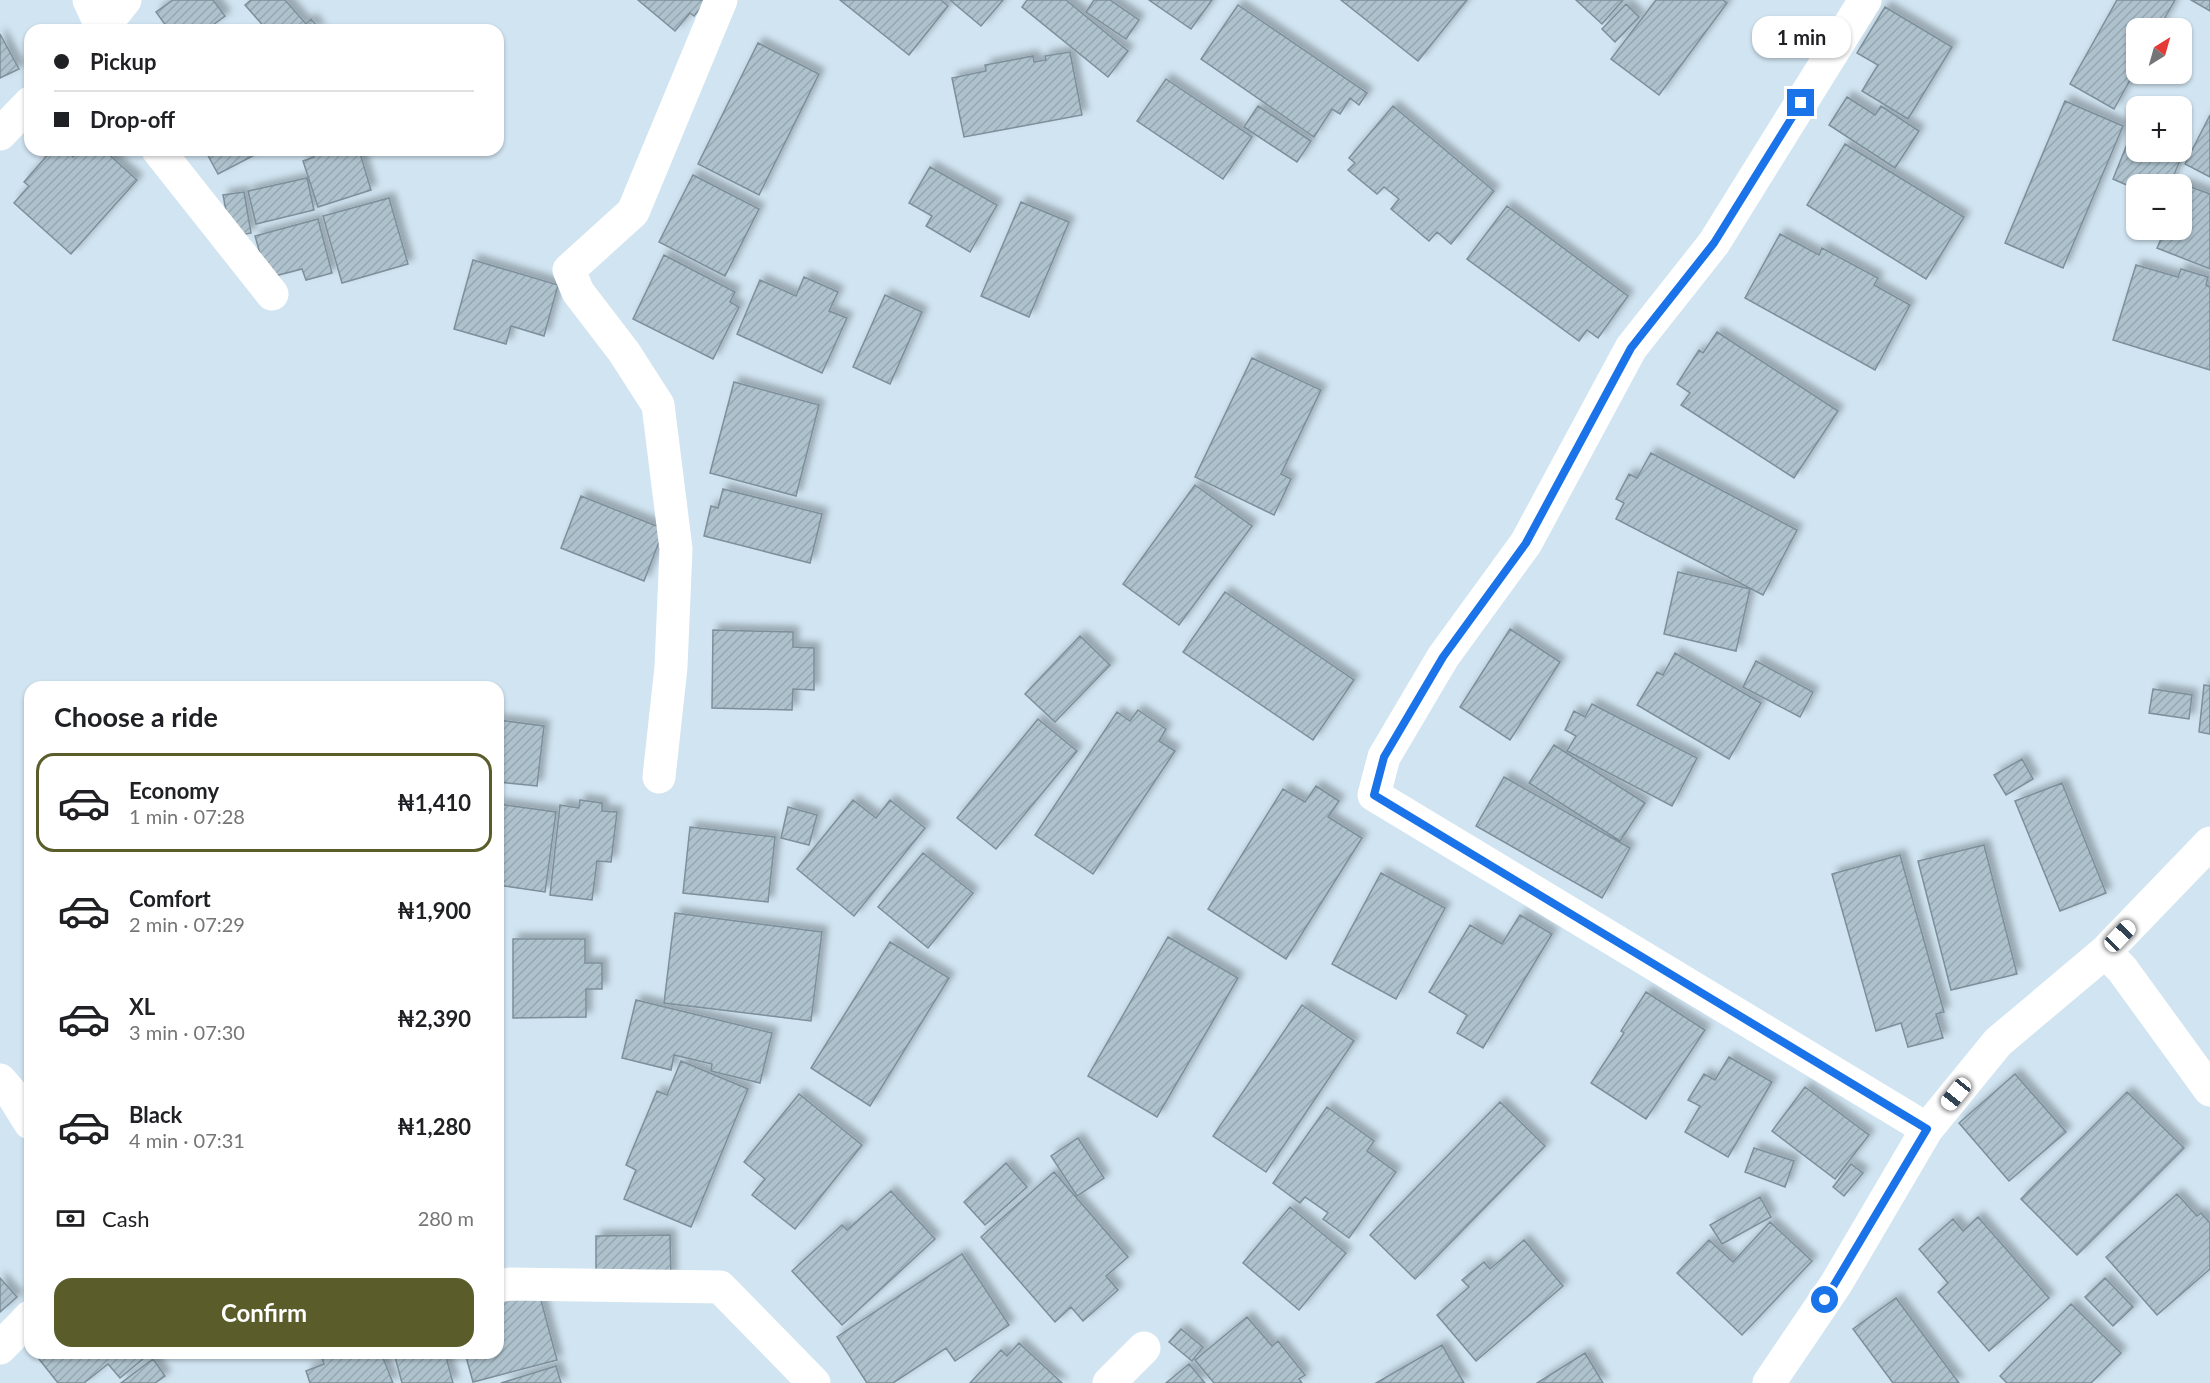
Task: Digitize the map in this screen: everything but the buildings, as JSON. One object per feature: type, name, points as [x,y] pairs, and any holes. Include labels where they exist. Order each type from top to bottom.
[{"type":"street","points":[[89,0],[99,24]]},
{"type":"street","points":[[107,24],[125,0]]},
{"type":"street","points":[[659,777],[671,667],[676,549],[658,405],[624,352],[578,292],[568,270],[633,212],[721,0]]},
{"type":"street","points":[[1866,0],[1714,243],[1631,348],[1526,543],[1443,657],[1384,757],[1374,795],[1927,1129]]},
{"type":"street","points":[[0,134],[24,109]]},
{"type":"street","points":[[163,156],[272,294]]},
{"type":"street","points":[[1769,1383],[1836,1284],[1927,1129],[1998,1042],[2105,952],[2210,843]]},
{"type":"street","points":[[2105,952],[2122,969],[2210,1090]]},
{"type":"street","points":[[0,1080],[24,1113]]},
{"type":"street","points":[[504,1285],[720,1287],[814,1383]]},
{"type":"street","points":[[0,1348],[24,1323]]},
{"type":"street","points":[[1109,1383],[1144,1348]]},
{"type":"route","points":[[1801,103],[1714,243],[1631,348],[1526,543],[1443,657],[1384,757],[1374,795],[1927,1129],[1825,1300]]}]
